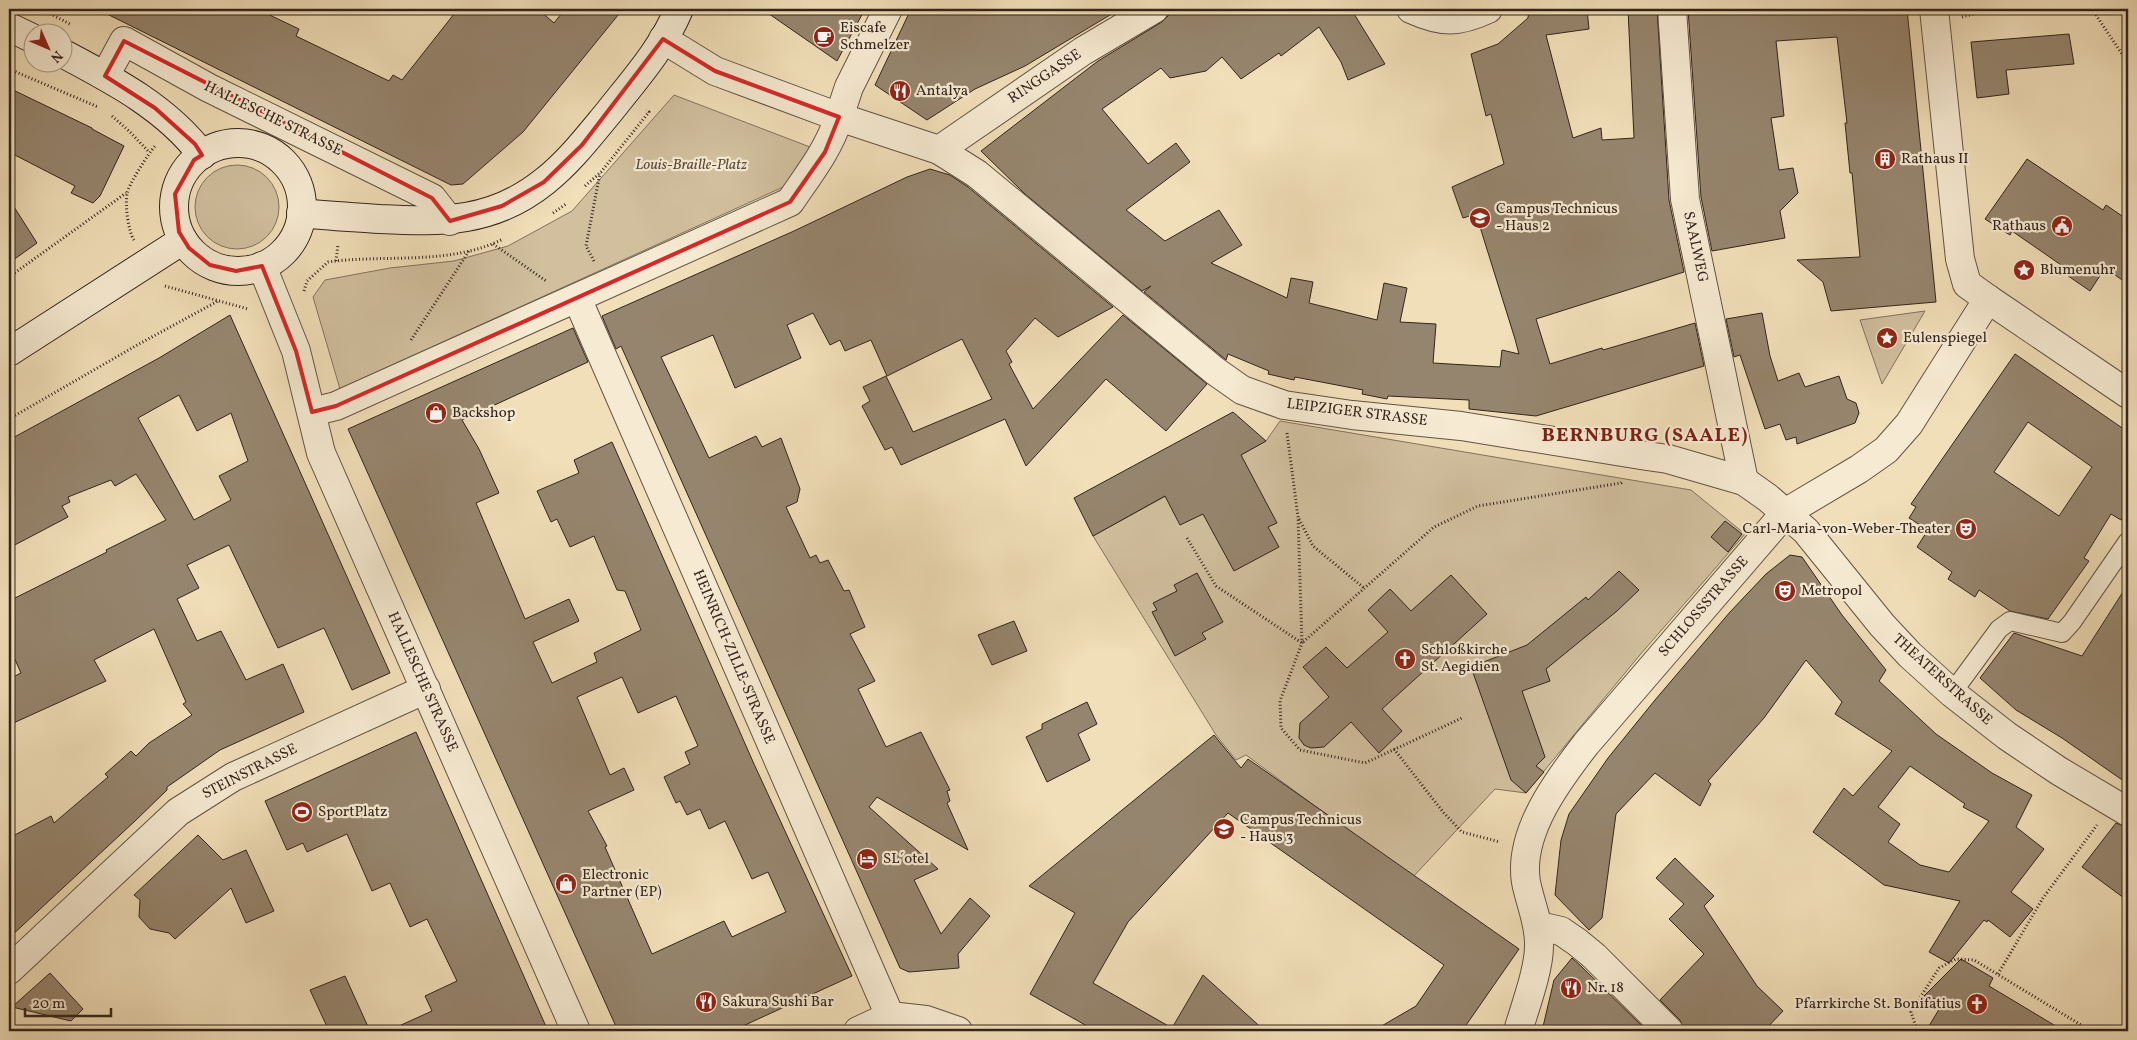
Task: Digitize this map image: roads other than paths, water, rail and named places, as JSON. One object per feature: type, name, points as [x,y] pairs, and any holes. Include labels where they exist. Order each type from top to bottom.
[{"type":"street","points":[[301,213],[450,221],[502,206],[524,196],[544,182],[582,145],[653,57],[679,9]]},
{"type":"street","points":[[312,412],[336,406],[790,202],[825,152],[849,87],[888,9]]},
{"type":"street","name":"RINGGASSE","points":[[939,150],[1083,51],[1154,9]]},
{"type":"street","points":[[1411,9],[1440,20],[1459,20],[1488,9]]},
{"type":"street","name":"SAALWEG","points":[[1672,9],[1685,199],[1744,481]]},
{"type":"street","points":[[1934,9],[1960,259],[1968,284],[1988,300],[2128,394]]},
{"type":"street","points":[[9,27],[22,33]]},
{"type":"street","points":[[663,39],[715,71],[839,117],[939,150]]},
{"type":"street","name":"HALLESCHE STRASSE","points":[[105,76],[124,41],[209,88],[432,198],[450,221]]},
{"type":"street","points":[[72,58],[131,91],[155,108],[195,144],[202,154]]},
{"type":"street","points":[[236,144],[254,146],[270,153],[284,164],[295,178],[300,195],[301,213],[297,230],[289,244],[277,257],[262,266],[245,270],[218,268],[195,254],[183,240],[174,213],[175,194],[188,168],[202,154],[218,147],[236,144]]},
{"type":"street","name":"LEIPZIGER STRASSE","points":[[939,150],[977,174],[1215,371],[1242,390],[1284,405],[1352,415],[1461,426],[1658,458],[1744,481],[1785,513]]},
{"type":"street","points":[[9,352],[183,240]]},
{"type":"street","name":"HALLESCHE STRASSE","points":[[262,266],[296,350],[321,453],[576,1031]]},
{"type":"street","name":"HEINRICH-ZILLE-STRASSE","points":[[577,298],[890,1016]]},
{"type":"street","name":"SCHLOSSSTRASSE","points":[[1518,1031],[1538,954],[1538,930],[1526,880],[1527,850],[1538,818],[1556,783],[1586,744],[1785,513],[1859,469],[1886,450],[1909,424],[1988,300]]},
{"type":"street","name":"THEATERSTRASSE","points":[[1785,513],[1806,531],[1882,625],[1910,655],[1952,693],[2007,736],[2059,771],[2121,807]]},
{"type":"street","name":"STEINSTRASSE","points":[[9,970],[178,812],[198,798],[233,777],[426,689]]},
{"type":"street","points":[[1538,930],[1548,928],[1560,931],[1577,942],[1608,969],[1669,1031]]},
{"type":"street","points":[[858,1031],[890,1016],[926,1020],[958,1031]]},
{"type":"lane","points":[[1952,693],[1999,628],[2010,621],[2062,633],[2072,622],[2128,542]]},
{"type":"place","name":"Eiscafe Schmelzer","points":[[824,37]]},
{"type":"place","name":"Antalya","points":[[900,91]]},
{"type":"place","name":"Rathaus II","points":[[1885,159]]},
{"type":"place","name":"Campus Technicus - Haus 2","points":[[1480,218]]},
{"type":"place","name":"Rathaus","points":[[2062,226]]},
{"type":"place","name":"Blumenuhr","points":[[2024,270]]},
{"type":"place","name":"Eulenspiegel","points":[[1887,338]]},
{"type":"place","name":"Backshop","points":[[436,413]]},
{"type":"place","name":"Carl-Maria-von-Weber-Theater","points":[[1966,529]]},
{"type":"place","name":"Metropol","points":[[1785,591]]},
{"type":"place","name":"Schloßkirche St. Aegidien","points":[[1405,659]]},
{"type":"place","name":"SportPlatz","points":[[302,812]]},
{"type":"place","name":"Campus Technicus - Haus 3","points":[[1224,829]]},
{"type":"place","name":"SL´otel","points":[[867,859]]},
{"type":"place","name":"Electronic Partner (EP)","points":[[566,884]]},
{"type":"place","name":"Nr. 18","points":[[1571,988]]},
{"type":"place","name":"Sakura Sushi Bar","points":[[706,1002]]},
{"type":"place","name":"Pfarrkirche St. Bonifatius","points":[[1977,1004]]},
{"type":"district","name":"BERNBURG (SAALE)","points":[[1645,436]]},
{"type":"park label","name":"Louis-Braille-Platz","points":[[691,165]]}]
